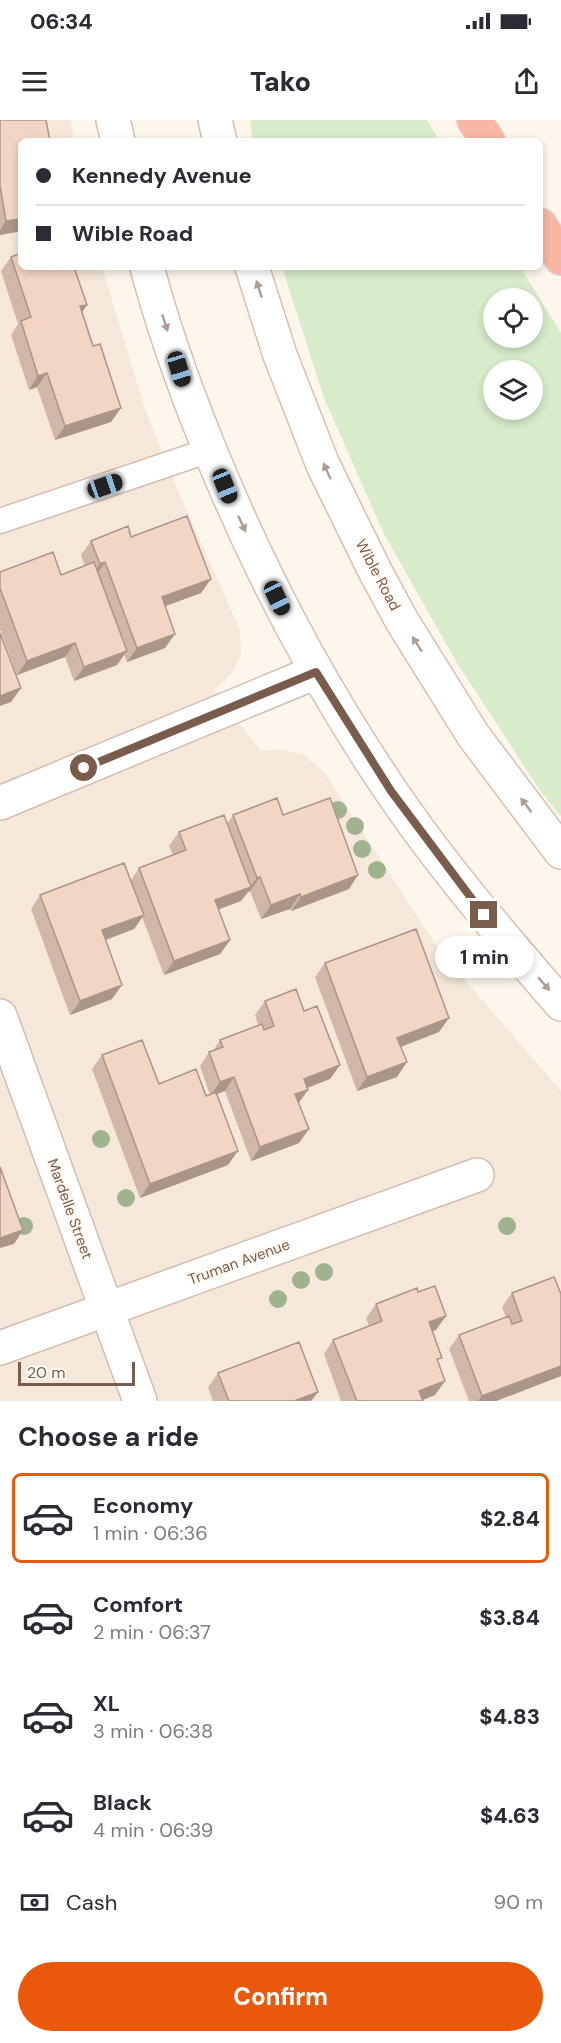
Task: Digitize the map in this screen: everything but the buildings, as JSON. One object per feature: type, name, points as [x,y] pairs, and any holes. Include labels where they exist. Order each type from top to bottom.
[{"type":"highway","points":[[474,120],[486,138]]},
{"type":"highway","points":[[543,230],[561,258]]},
{"type":"street","points":[[113,120],[117,138]]},
{"type":"street","points":[[215,120],[219,138]]},
{"type":"street","points":[[148,270],[186,388],[232,504],[316,672],[391,791],[484,915],[561,1004]]},
{"type":"street","name":"Wible Road","points":[[253,270],[280,355],[324,465],[375,571],[402,621],[473,735],[561,852]]},
{"type":"street","points":[[0,803],[316,672]]},
{"type":"street","name":"Mardelle Street","points":[[0,1016],[140,1401]]},
{"type":"street","name":"Truman Avenue","points":[[0,1348],[477,1175]]},
{"type":"lane","points":[[0,521],[210,450]]},
{"type":"shaded area","points":[[0,120],[71,120],[74,138],[18,138],[18,270],[103,270],[145,409],[176,486],[240,630],[241,654],[232,673],[214,690],[261,751],[282,749],[304,755],[324,772],[439,950],[561,1091],[561,1401],[0,1401]]},
{"type":"green space","points":[[250,120],[427,120],[438,138],[253,138]]},
{"type":"green space","points":[[283,270],[522,270],[533,288],[483,288],[483,348],[543,348],[543,304],[561,333],[561,816],[541,792],[457,663],[384,534],[324,398]]},
{"type":"route","points":[[84,768],[316,672],[391,791],[484,915]]}]
